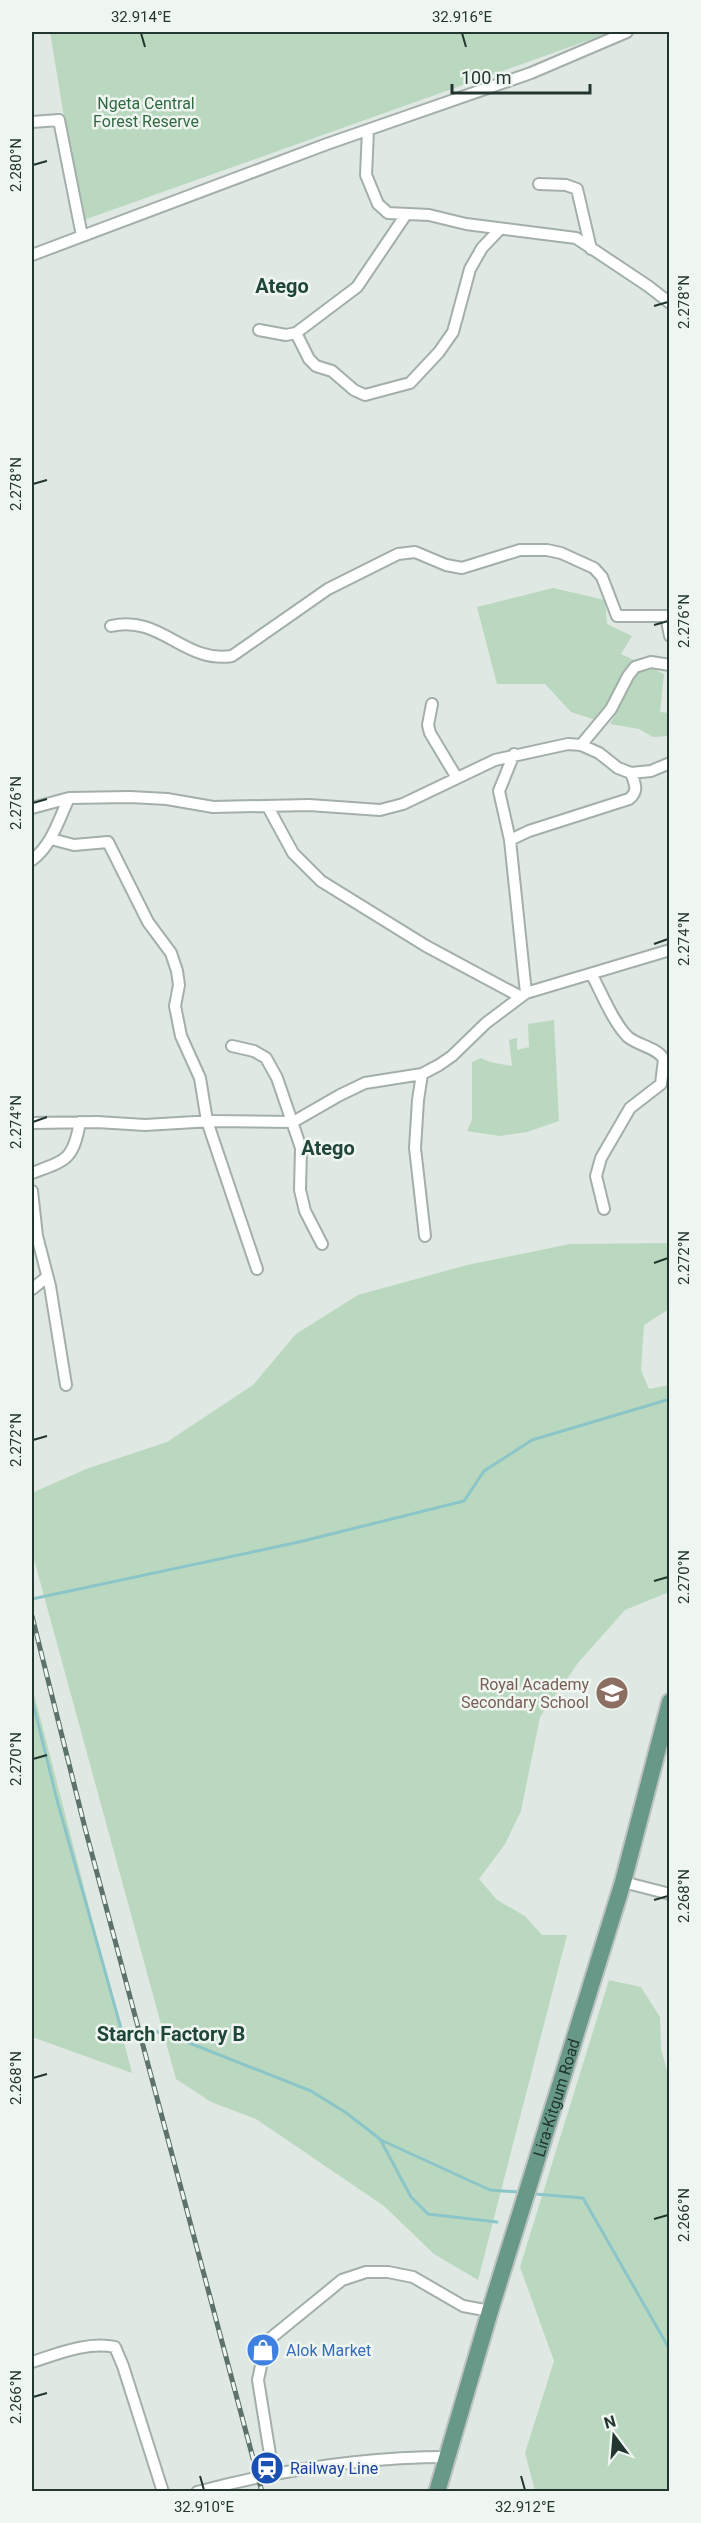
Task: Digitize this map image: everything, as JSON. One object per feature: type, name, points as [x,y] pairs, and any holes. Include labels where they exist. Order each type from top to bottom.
[{"type":"main road","name":"Lira-Kitgum Road","points":[[437,2492],[490,2312],[623,1882],[669,1702]]},
{"type":"street","points":[[32,255],[368,130],[531,73],[627,32]]},
{"type":"street","points":[[32,122],[59,120],[82,236]]},
{"type":"street","points":[[368,130],[366,168],[372,193],[378,204],[388,213],[429,216],[500,229],[576,238],[648,286],[669,303]]},
{"type":"street","points":[[538,184],[566,185],[577,189],[591,249]]},
{"type":"street","points":[[259,330],[286,335],[296,333],[357,287],[405,216]]},
{"type":"street","points":[[296,333],[309,359],[316,366],[339,376],[359,393],[365,395],[410,383],[421,373],[453,332],[470,269],[482,248],[500,229]]},
{"type":"street","points":[[111,626],[124,622],[146,625],[182,646],[222,658],[232,656],[328,589],[398,554],[415,552],[446,565],[462,568],[508,552],[547,550],[561,553],[594,568],[602,577],[617,616],[666,616],[669,636]]},
{"type":"street","points":[[581,745],[611,709],[635,667],[651,662],[669,665]]},
{"type":"street","points":[[432,705],[428,725],[430,733],[457,777]]},
{"type":"street","points":[[32,808],[69,798],[130,797],[167,799],[213,807],[309,805],[380,810],[404,804],[495,760],[568,744],[581,745],[599,753],[618,768],[631,773],[651,771],[669,763]]},
{"type":"street","points":[[514,754],[499,791],[510,840],[524,995]]},
{"type":"street","points":[[510,840],[529,831],[629,799],[634,795],[636,788],[631,773]]},
{"type":"street","points":[[32,860],[41,853],[51,839],[69,798]]},
{"type":"street","points":[[268,807],[293,853],[321,881],[410,937],[524,995]]},
{"type":"street","points":[[51,839],[74,844],[108,842],[148,922],[171,953],[179,985],[176,1006],[181,1036],[200,1078],[207,1121],[257,1269]]},
{"type":"street","points":[[32,1123],[80,1122],[145,1125],[207,1121],[293,1122],[365,1083],[422,1074],[452,1056],[486,1023],[524,995],[669,950]]},
{"type":"street","points":[[592,975],[624,1033],[636,1043],[660,1053],[664,1059],[665,1086],[630,1108],[601,1158],[596,1176],[604,1209]]},
{"type":"street","points":[[232,1046],[254,1051],[266,1058],[277,1078],[301,1148],[300,1190],[305,1210],[322,1244]]},
{"type":"street","points":[[422,1074],[415,1148],[425,1236]]},
{"type":"street","points":[[32,1173],[69,1157],[76,1146],[80,1122]]},
{"type":"street","points":[[32,1191],[37,1236],[47,1277],[66,1385]]},
{"type":"street","points":[[32,1289],[47,1277]]},
{"type":"street","points":[[623,1882],[669,1894]]},
{"type":"street","points":[[273,2473],[258,2380],[262,2361],[261,2346],[342,2280],[366,2272],[388,2272],[413,2277],[463,2306],[490,2312]]},
{"type":"street","points":[[32,2362],[71,2350],[103,2346],[114,2348],[123,2366],[163,2492]]},
{"type":"street","points":[[197,2492],[273,2473],[382,2460],[447,2457]]},
{"type":"green space","name":"Ngeta Central Forest Reserve","points":[[50,32],[612,32],[81,221]]},
{"type":"green space","points":[[553,588],[605,600],[607,624],[632,636],[621,654],[664,674],[660,712],[669,713],[669,736],[653,737],[639,729],[610,724],[622,702],[613,700],[599,721],[571,712],[545,684],[497,684],[477,607]]},
{"type":"green space","points":[[554,1020],[559,1121],[527,1132],[499,1136],[467,1131],[472,1120],[472,1062],[481,1058],[512,1066],[509,1040],[517,1038],[517,1050],[529,1047],[528,1024]]},
{"type":"green space","points":[[669,1243],[669,1309],[644,1325],[641,1370],[649,1389],[669,1385],[669,1592],[625,1610],[578,1663],[540,1717],[521,1811],[505,1844],[479,1879],[497,1900],[525,1916],[542,1935],[567,1935],[478,2280],[434,2254],[384,2206],[256,2119],[211,2102],[176,2079],[32,1552],[32,1493],[86,1469],[167,1442],[253,1385],[296,1334],[358,1295],[467,1265],[570,1244]]},
{"type":"green space","points":[[32,1686],[132,2073],[32,2037]]},
{"type":"green space","points":[[609,1980],[641,1987],[660,2017],[661,2050],[669,2076],[669,2491],[535,2491],[525,2453],[554,2361],[520,2267]]},
{"type":"waterway","points":[[32,1599],[299,1542],[464,1501],[484,1471],[532,1440],[670,1399]]},
{"type":"waterway","points":[[32,1699],[57,1800],[122,2032],[152,2030],[311,2091],[345,2112],[380,2139],[411,2197],[428,2214],[497,2222]]},
{"type":"waterway","points":[[381,2140],[490,2190],[518,2192]]},
{"type":"waterway","points":[[535,2194],[583,2198],[670,2350]]},
{"type":"railway","points":[[32,1616],[85,1828],[262,2492]]},
{"type":"place","name":"Royal Academy Secondary School","points":[[612,1693]]},
{"type":"place","name":"Alok Market","points":[[263,2350]]},
{"type":"place","name":"Railway Line","points":[[267,2468]]},
{"type":"district","name":"Atego","points":[[282,286]]},
{"type":"district","name":"Atego","points":[[328,1148]]},
{"type":"district","name":"Starch Factory B","points":[[171,2034]]}]
